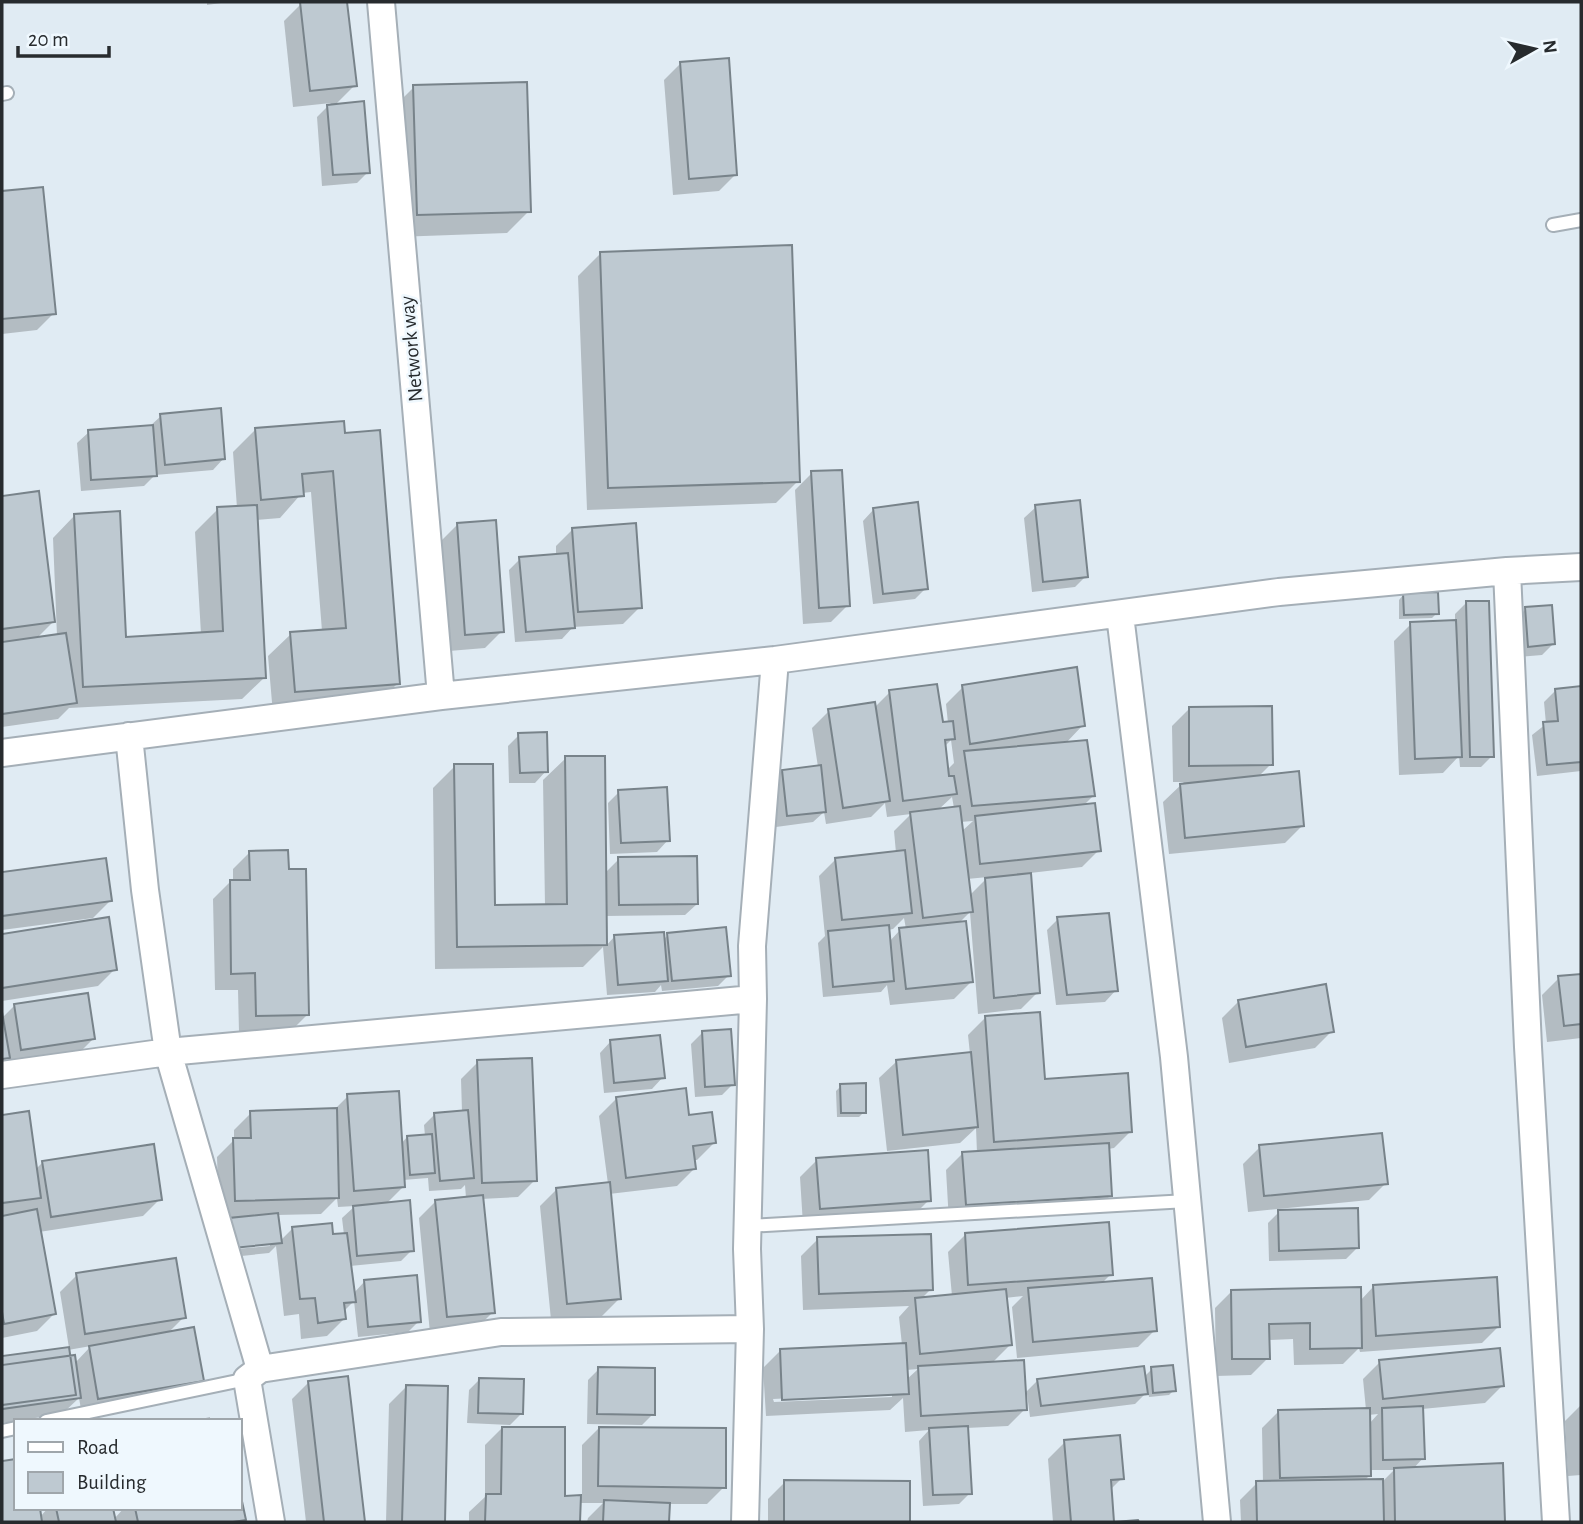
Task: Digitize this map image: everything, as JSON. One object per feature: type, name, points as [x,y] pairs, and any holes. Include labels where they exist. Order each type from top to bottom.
[{"type":"street","name":"Network way","points":[[381,2],[441,696]]},
{"type":"street","points":[[2,753],[441,696],[775,660],[1279,593],[1507,571],[1581,567]]},
{"type":"street","points":[[1507,571],[1528,1047],[1556,1522]]},
{"type":"street","points":[[1120,615],[1172,1043],[1217,1522]]},
{"type":"street","points":[[745,1522],[750,1329],[747,1227],[752,946],[775,660]]},
{"type":"street","points":[[129,736],[145,890],[168,1052],[253,1374],[271,1522]]},
{"type":"street","points":[[2,1076],[168,1052],[753,999]]},
{"type":"street","points":[[253,1374],[501,1332],[750,1329]]},
{"type":"lane","points":[[1553,225],[1581,220]]},
{"type":"lane","points":[[747,1227],[1187,1201]]},
{"type":"lane","points":[[55,1419],[253,1374]]},
{"type":"building","points":[[300,2],[347,2],[357,86],[310,91]]},
{"type":"building","points":[[729,58],[737,175],[689,179],[680,62]]},
{"type":"building","points":[[527,82],[531,212],[417,215],[413,85]]},
{"type":"building","points":[[364,101],[370,173],[333,175],[327,105]]},
{"type":"building","points":[[43,187],[56,314],[2,319],[2,191]]},
{"type":"building","points":[[792,245],[800,482],[608,488],[600,252]]},
{"type":"building","points":[[221,408],[225,459],[165,465],[160,414]]},
{"type":"building","points":[[344,421],[345,433],[380,430],[400,684],[295,692],[290,632],[346,628],[333,471],[302,474],[304,496],[261,500],[255,428]]},
{"type":"building","points":[[153,425],[157,476],[91,480],[88,430]]},
{"type":"building","points":[[842,470],[850,606],[819,608],[811,471]]},
{"type":"building","points":[[39,491],[55,622],[2,629],[2,496]]},
{"type":"building","points":[[1080,500],[1088,577],[1043,582],[1035,505]]},
{"type":"building","points":[[918,502],[928,589],[883,594],[873,508]]},
{"type":"building","points":[[257,505],[266,678],[83,687],[74,514],[120,511],[126,637],[223,631],[217,507]]},
{"type":"building","points":[[496,520],[504,632],[465,635],[457,523]]},
{"type":"building","points":[[636,523],[642,608],[578,612],[572,528]]},
{"type":"building","points":[[568,553],[575,628],[526,632],[519,557]]},
{"type":"building","points":[[1438,592],[1439,614],[1404,615],[1403,593]]},
{"type":"building","points":[[1466,601],[1489,601],[1494,757],[1470,757]]},
{"type":"building","points":[[1552,605],[1555,644],[1528,647],[1525,607]]},
{"type":"building","points":[[1456,620],[1462,757],[1415,759],[1410,622]]},
{"type":"building","points":[[66,633],[77,703],[2,714],[2,642]]},
{"type":"building","points":[[1077,667],[1085,726],[970,744],[962,685]]},
{"type":"building","points":[[937,684],[943,722],[953,721],[955,739],[945,740],[949,776],[954,776],[957,794],[903,801],[889,690]]},
{"type":"building","points":[[1581,686],[1581,762],[1547,765],[1543,722],[1558,721],[1555,689]]},
{"type":"building","points":[[875,702],[890,801],[843,808],[828,709]]},
{"type":"building","points":[[1272,706],[1273,765],[1189,766],[1189,707]]},
{"type":"building","points":[[547,732],[548,772],[520,773],[518,733]]},
{"type":"building","points":[[1087,740],[1095,796],[972,806],[964,751]]},
{"type":"building","points":[[565,756],[605,756],[607,945],[457,947],[454,764],[493,764],[495,905],[567,904]]},
{"type":"building","points":[[821,765],[826,812],[787,816],[782,770]]},
{"type":"building","points":[[1299,771],[1304,826],[1185,838],[1180,784]]},
{"type":"building","points":[[667,787],[670,841],[621,843],[618,790]]},
{"type":"building","points":[[1095,803],[1101,851],[980,864],[975,816]]},
{"type":"building","points":[[960,806],[973,912],[923,918],[910,812]]},
{"type":"building","points":[[288,850],[289,869],[306,869],[309,1015],[256,1016],[255,973],[231,974],[230,880],[250,880],[249,851]]},
{"type":"building","points":[[905,850],[912,913],[842,920],[835,858]]},
{"type":"building","points":[[697,856],[698,904],[619,905],[618,857]]},
{"type":"building","points":[[106,858],[112,901],[2,916],[2,872]]},
{"type":"building","points":[[1031,873],[1040,993],[994,998],[985,878]]},
{"type":"building","points":[[1109,913],[1118,991],[1067,995],[1057,917]]},
{"type":"building","points":[[109,917],[117,970],[2,988],[2,934]]},
{"type":"building","points":[[966,921],[973,982],[906,989],[899,928]]},
{"type":"building","points":[[889,925],[894,981],[833,987],[828,931]]},
{"type":"building","points":[[726,927],[731,976],[672,981],[667,933]]},
{"type":"building","points":[[664,932],[668,981],[618,985],[614,935]]},
{"type":"building","points":[[1581,974],[1581,1024],[1564,1026],[1558,976]]},
{"type":"building","points":[[1326,984],[1334,1032],[1246,1047],[1238,1000]]},
{"type":"building","points":[[88,993],[95,1039],[21,1050],[14,1004]]},
{"type":"building","points":[[2,1012],[10,1058],[2,1059]]},
{"type":"building","points":[[1040,1012],[1045,1079],[1128,1073],[1132,1132],[994,1142],[985,1016]]},
{"type":"building","points":[[731,1029],[735,1085],[705,1087],[702,1031]]},
{"type":"building","points":[[660,1035],[665,1078],[614,1083],[610,1040]]},
{"type":"building","points":[[971,1052],[978,1127],[903,1135],[896,1060]]},
{"type":"building","points":[[532,1058],[537,1181],[482,1183],[477,1060]]},
{"type":"building","points":[[866,1083],[866,1113],[841,1113],[840,1084]]},
{"type":"building","points":[[686,1088],[689,1115],[712,1112],[716,1143],[693,1146],[696,1169],[626,1178],[616,1097]]},
{"type":"building","points":[[399,1091],[405,1187],[354,1191],[347,1094]]},
{"type":"building","points":[[337,1108],[339,1198],[235,1201],[233,1138],[251,1138],[250,1111]]},
{"type":"building","points":[[468,1110],[474,1178],[440,1181],[434,1113]]},
{"type":"building","points":[[29,1111],[41,1198],[2,1203],[2,1115]]},
{"type":"building","points":[[1382,1133],[1388,1184],[1264,1196],[1259,1145]]},
{"type":"building","points":[[432,1134],[435,1173],[410,1175],[407,1136]]},
{"type":"building","points":[[1109,1143],[1112,1196],[966,1205],[962,1152]]},
{"type":"building","points":[[154,1144],[162,1200],[51,1217],[42,1161]]},
{"type":"building","points":[[928,1150],[931,1201],[820,1209],[816,1158]]},
{"type":"building","points":[[610,1182],[621,1299],[567,1304],[556,1188]]},
{"type":"building","points":[[483,1195],[495,1313],[447,1317],[435,1200]]},
{"type":"building","points":[[410,1200],[414,1251],[357,1256],[353,1206]]},
{"type":"building","points":[[1358,1208],[1359,1248],[1279,1251],[1278,1210]]},
{"type":"building","points":[[37,1209],[56,1314],[4,1324],[2,1216]]},
{"type":"building","points":[[278,1213],[282,1243],[233,1248],[229,1218]]},
{"type":"building","points":[[1109,1222],[1113,1275],[968,1285],[965,1233]]},
{"type":"building","points":[[332,1223],[333,1234],[347,1233],[356,1302],[344,1303],[346,1319],[318,1323],[315,1298],[300,1299],[292,1227]]},
{"type":"building","points":[[931,1234],[933,1290],[819,1294],[817,1237]]},
{"type":"building","points":[[176,1258],[186,1318],[85,1334],[76,1273]]},
{"type":"building","points":[[417,1275],[421,1322],[368,1327],[364,1280]]},
{"type":"building","points":[[1497,1277],[1500,1327],[1376,1336],[1373,1285]]},
{"type":"building","points":[[1152,1278],[1157,1331],[1033,1342],[1028,1288]]},
{"type":"building","points":[[1361,1287],[1362,1348],[1310,1349],[1310,1323],[1269,1324],[1270,1359],[1232,1359],[1231,1290]]},
{"type":"building","points":[[1006,1289],[1012,1345],[920,1354],[915,1298]]},
{"type":"building","points":[[194,1327],[204,1381],[98,1399],[89,1346]]},
{"type":"building","points":[[906,1343],[909,1394],[782,1400],[780,1349]]},
{"type":"building","points":[[69,1347],[76,1395],[2,1405],[2,1356]]},
{"type":"building","points":[[1500,1348],[1504,1386],[1383,1399],[1379,1360]]},
{"type":"building","points":[[75,1355],[81,1398],[2,1409],[2,1365]]},
{"type":"building","points":[[1024,1360],[1027,1410],[921,1416],[918,1366]]},
{"type":"building","points":[[1173,1365],[1176,1391],[1153,1393],[1151,1367]]},
{"type":"building","points":[[1144,1366],[1148,1394],[1041,1406],[1037,1379]]},
{"type":"building","points":[[598,1367],[655,1368],[655,1415],[597,1414]]},
{"type":"building","points":[[348,1376],[365,1522],[324,1522],[308,1381]]},
{"type":"building","points":[[479,1378],[524,1379],[523,1414],[478,1413]]},
{"type":"building","points":[[406,1385],[448,1386],[445,1522],[402,1522]]},
{"type":"building","points":[[1423,1406],[1425,1459],[1383,1460],[1382,1408]]},
{"type":"building","points":[[1370,1408],[1371,1476],[1280,1478],[1278,1410]]},
{"type":"building","points":[[968,1426],[972,1494],[933,1495],[929,1428]]},
{"type":"building","points":[[502,1427],[565,1427],[565,1496],[581,1495],[580,1522],[485,1522],[486,1494],[501,1494]]},
{"type":"building","points":[[599,1427],[726,1428],[726,1488],[598,1486]]},
{"type":"building","points":[[1120,1435],[1124,1479],[1111,1480],[1114,1522],[1071,1522],[1064,1440]]},
{"type":"building","points":[[14,1459],[14,1510],[40,1510],[42,1522],[2,1522],[2,1461]]},
{"type":"building","points":[[1503,1463],[1505,1522],[1395,1522],[1394,1468]]},
{"type":"building","points":[[1383,1479],[1384,1522],[1257,1522],[1256,1481]]},
{"type":"building","points":[[784,1480],[910,1481],[910,1522],[784,1522]]},
{"type":"building","points":[[604,1500],[670,1503],[669,1522],[603,1522]]},
{"type":"building","points":[[242,1501],[246,1520],[233,1522],[138,1522],[135,1510],[242,1510]]},
{"type":"building","points":[[56,1510],[113,1510],[116,1522],[59,1522]]}]
